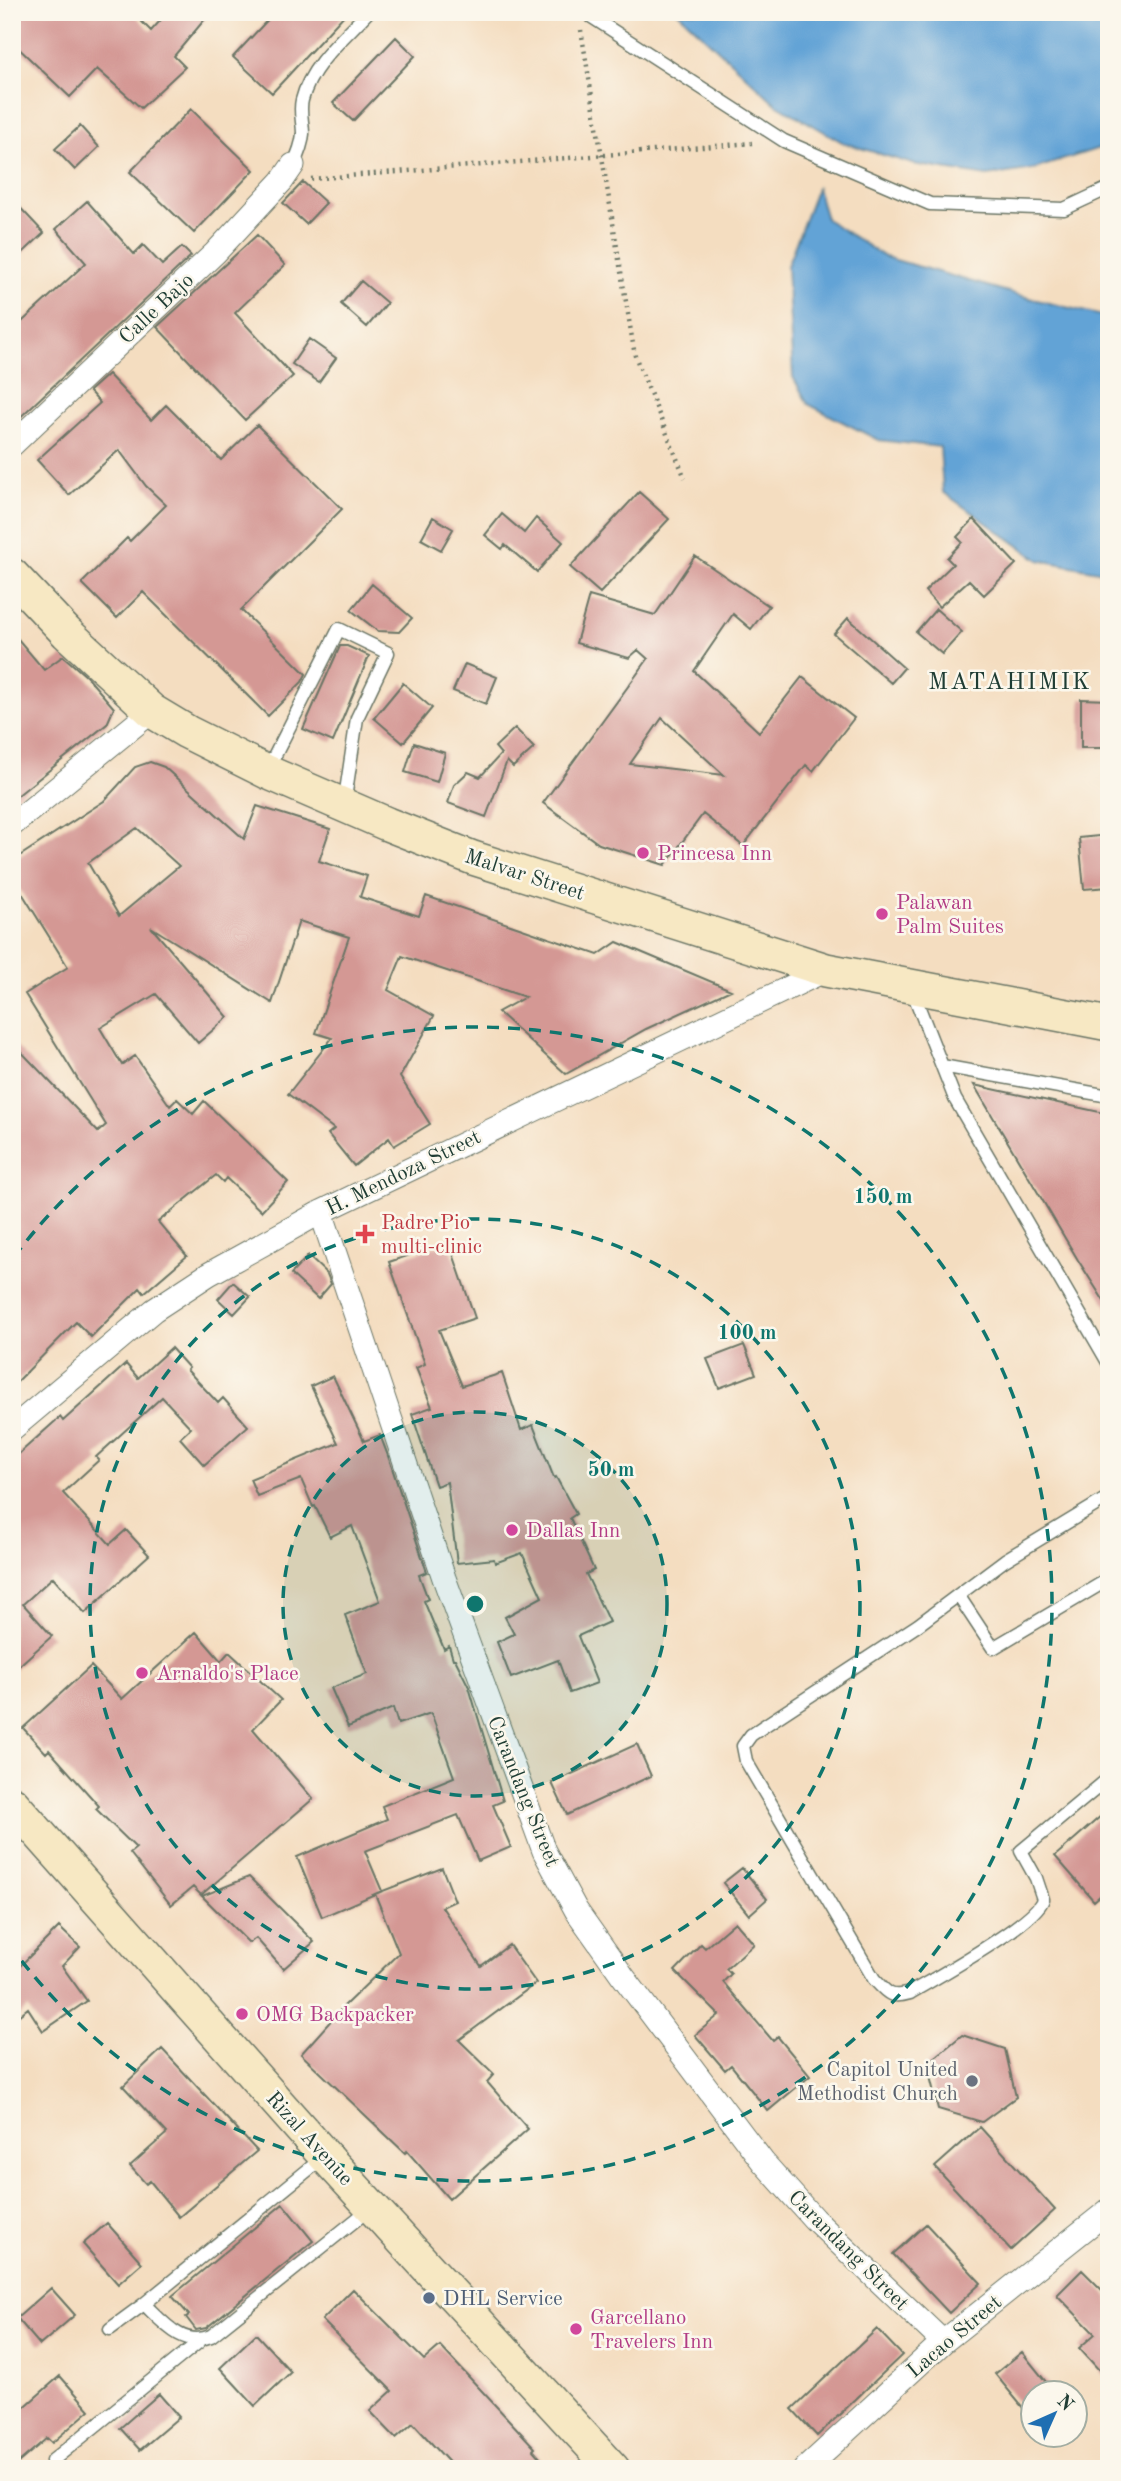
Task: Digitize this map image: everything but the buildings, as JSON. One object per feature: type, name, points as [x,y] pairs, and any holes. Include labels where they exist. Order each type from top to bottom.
[{"type":"main road","name":"Malvar Street","points":[[12,575],[67,633],[152,711],[187,732],[267,772],[344,806],[472,858],[826,970],[1109,1024]]},
{"type":"main road","name":"Rizal Avenue","points":[[12,1803],[325,2156],[610,2468]]},
{"type":"street","name":"Calle Bajo","points":[[12,445],[215,253],[288,173]]},
{"type":"street","points":[[12,825],[152,711]]},
{"type":"street","name":"H. Mendoza Street","points":[[12,1429],[154,1310],[209,1274],[321,1212],[826,970]]},
{"type":"street","name":"Carandang Street","points":[[321,1212],[448,1591],[544,1851],[576,1910],[763,2162],[822,2228],[943,2342]]},
{"type":"street","name":"Lacao Street","points":[[805,2469],[943,2342],[1109,2210]]},
{"type":"lane","points":[[288,173],[301,147],[302,102],[310,79],[321,63],[368,12]]},
{"type":"lane","points":[[582,19],[784,141],[930,204],[1064,209],[1109,188]]},
{"type":"lane","points":[[267,772],[340,629],[388,653],[356,718],[344,806]]},
{"type":"lane","points":[[910,986],[955,1099],[1109,1364]]},
{"type":"lane","points":[[942,1066],[1109,1096]]},
{"type":"lane","points":[[1109,1497],[1005,1560],[918,1625],[758,1730],[743,1746],[746,1761],[874,1979],[888,1994],[898,1996],[910,1993],[992,1943],[1038,1908],[1043,1899],[1041,1891],[1021,1851],[1109,1778]]},
{"type":"lane","points":[[958,1595],[993,1648],[1109,1579]]},
{"type":"lane","points":[[110,2329],[325,2156]]},
{"type":"lane","points":[[58,2469],[52,2461],[372,2207]]},
{"type":"lane","points":[[144,2304],[183,2337],[200,2341]]},
{"type":"path","points":[[582,19],[601,154],[635,356],[685,478]]},
{"type":"path","points":[[288,173],[784,141]]},
{"type":"water","points":[[678,12],[1109,12],[1109,145],[1034,169],[987,176],[913,164],[844,143],[776,104]]},
{"type":"water","points":[[817,188],[826,219],[885,257],[1103,316],[1109,329],[1109,573],[1039,560],[943,492],[940,447],[878,440],[808,404],[793,377],[787,266]]},
{"type":"place","name":"Princesa Inn","points":[[643,853]]},
{"type":"place","name":"Palawan Palm Suites","points":[[882,914]]},
{"type":"place","name":"Padre Pio multi-clinic","points":[[365,1234]]},
{"type":"place","name":"Dallas Inn","points":[[512,1530]]},
{"type":"place","name":"Arnaldo's Place","points":[[142,1673]]},
{"type":"place","name":"OMG Backpacker","points":[[242,2014]]},
{"type":"place","name":"Capitol United Methodist Church","points":[[972,2081]]},
{"type":"place","name":"DHL Service","points":[[429,2298]]},
{"type":"place","name":"Garcellano Travelers Inn","points":[[576,2329]]},
{"type":"district","name":"MATAHIMIK","points":[[1010,681]]}]
